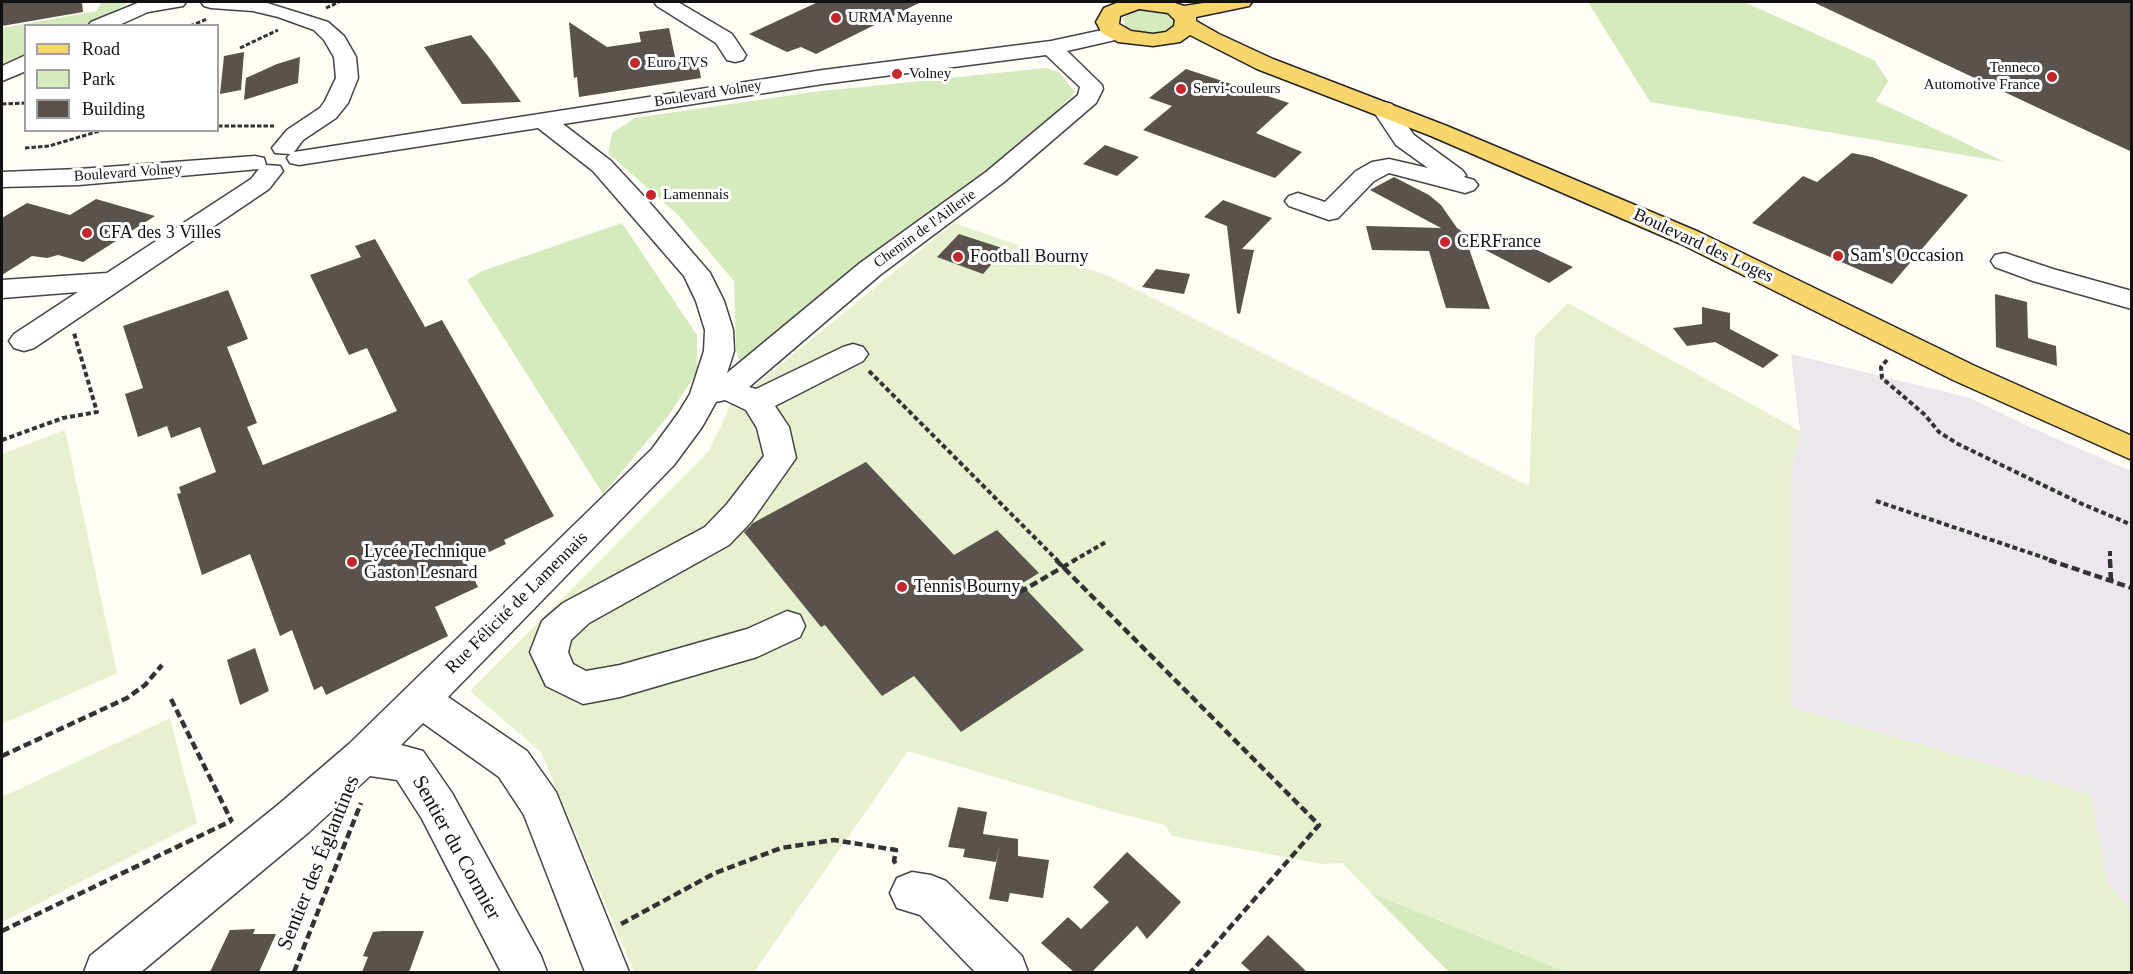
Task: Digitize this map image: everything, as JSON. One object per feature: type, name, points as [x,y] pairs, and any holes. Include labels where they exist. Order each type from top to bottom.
[{"type":"main road","points":[[1153,40],[1180,33],[1184,18],[1242,2]]},
{"type":"main road","name":"Boulevard des Loges","points":[[1108,5],[1139,3],[1163,5],[1184,18],[1203,35],[1265,64],[1384,109],[1690,238],[1964,373],[2132,449]]},
{"type":"main road","points":[[1108,5],[1107,22],[1116,33]]},
{"type":"main road","name":"Boulevard des Loges","points":[[1116,33],[1139,40],[1195,46],[1265,64]]},
{"type":"street","points":[[102,24],[143,4],[176,2]]},
{"type":"street","points":[[24,341],[260,184],[304,127],[328,113],[343,92],[347,78],[345,57],[333,36],[321,26],[253,5],[211,2]]},
{"type":"street","points":[[664,2],[724,39],[735,55]]},
{"type":"street","name":"Boulevard Volney","points":[[2,179],[79,177],[277,160],[845,74],[1051,48],[1116,33]]},
{"type":"street","name":"Chemin de l'Aillerie","points":[[730,395],[870,269],[995,177],[1088,98],[1092,89],[1091,85],[1051,48]]},
{"type":"street","points":[[2,75],[24,63]]},
{"type":"street","points":[[1298,201],[1329,212],[1365,176],[1389,166],[1471,188],[1414,146],[1395,128],[1384,109]]},
{"type":"street","points":[[602,166],[606,110]]},
{"type":"street","name":"Rue Félicité de Lamennais","points":[[106,972],[294,818],[363,757],[663,457],[691,419],[730,395],[719,351],[719,330],[710,301],[696,273],[602,166],[542,120]]},
{"type":"street","points":[[1373,171],[1372,164],[1380,155],[1388,151],[1414,146]]},
{"type":"street","points":[[2005,261],[2043,275],[2132,300]]},
{"type":"street","points":[[2,289],[115,280]]},
{"type":"street","points":[[730,395],[853,354]]},
{"type":"street","points":[[730,395],[773,427],[780,458],[739,513],[717,536],[576,613],[555,632],[549,652],[559,675],[583,688],[620,681],[757,642],[787,626]]},
{"type":"street","points":[[419,700],[459,725],[513,764],[542,805],[607,972]]},
{"type":"street","name":"Sentier du Cormier","points":[[363,757],[409,764],[437,806],[525,972]]},
{"type":"street","points":[[912,893],[931,896],[1006,972]]},
{"type":"path","points":[[2,104],[24,103]]},
{"type":"path","points":[[219,126],[304,127]]},
{"type":"path","points":[[25,148],[49,146],[96,132]]},
{"type":"path","points":[[2,440],[63,417],[97,412],[78,338],[70,329],[52,322]]},
{"type":"path","points":[[853,354],[1319,825],[1191,972]]},
{"type":"path","points":[[1891,356],[1881,367],[1882,378],[1925,415],[1939,432],[1958,444],[2080,503],[2132,525]]},
{"type":"path","points":[[1876,501],[2132,588]]},
{"type":"path","points":[[1020,592],[1106,542]]},
{"type":"path","points":[[2110,551],[2111,581]]},
{"type":"path","points":[[2,756],[127,698],[145,685],[162,665]]},
{"type":"path","points":[[171,699],[236,829]]},
{"type":"path","name":"Sentier des Églantines","points":[[294,972],[362,800]]},
{"type":"path","points":[[2,931],[231,821]]},
{"type":"path","points":[[617,926],[715,873],[781,848],[834,840],[896,850],[894,861],[912,893]]},
{"type":"shaded area","points":[[1791,354],[1970,398],[2131,471],[2131,910],[2108,885],[2089,794],[1791,707],[1791,475],[1800,431]]},
{"type":"green space","points":[[101,2],[127,2],[91,24],[24,24],[97,11]]},
{"type":"green space","points":[[1588,2],[1744,2],[1874,60],[1888,81],[1876,101],[2005,162],[1650,102]]},
{"type":"green space","points":[[1141,9],[1167,12],[1173,15],[1178,23],[1171,31],[1155,35],[1137,33],[1125,27],[1123,18]]},
{"type":"green space","points":[[24,24],[24,59],[2,70],[2,28]]},
{"type":"green space","points":[[1046,68],[1059,72],[1075,92],[1044,125],[740,365],[736,349],[734,281],[677,214],[608,153],[612,133],[635,118],[813,92]]},
{"type":"green space","points":[[622,223],[697,335],[697,372],[669,415],[603,494],[467,280],[482,271]]},
{"type":"green space","points":[[954,223],[1111,277],[1529,486],[1535,336],[1568,303],[1800,431],[1791,475],[1791,707],[2090,794],[2108,885],[2131,910],[2131,972],[1567,972],[1371,893],[1342,863],[1323,864],[1172,836],[1165,825],[1113,812],[908,751],[754,972],[634,972],[541,752],[470,691],[709,451],[730,406]]},
{"type":"green space","points":[[65,430],[117,673],[2,724],[2,454]]},
{"type":"green space","points":[[170,718],[197,823],[2,922],[2,797]]},
{"type":"green space","points":[[1371,893],[1567,972],[1449,972]]},
{"type":"building","points":[[2,2],[82,2],[83,12],[2,26]]},
{"type":"building","name":"URMA Mayenne","points":[[818,2],[921,2],[816,54],[801,47],[787,52],[749,34]]},
{"type":"building","name":"Tenneco Automotive France","points":[[1813,2],[2132,2],[2132,152]]},
{"type":"building","name":"Euro TVS","points":[[569,22],[607,47],[641,42],[639,32],[669,28],[676,62],[697,58],[701,78],[579,97],[577,77],[574,78]]},
{"type":"building","points":[[471,35],[521,102],[462,104],[424,47]]},
{"type":"building","points":[[244,52],[241,90],[220,94],[224,56]]},
{"type":"building","points":[[300,57],[298,83],[244,100],[246,78],[277,64]]},
{"type":"building","points":[[1186,69],[1289,103],[1256,133],[1302,152],[1275,178],[1143,130],[1172,106],[1149,98]]},
{"type":"building","points":[[1105,145],[1139,157],[1117,176],[1083,164]]},
{"type":"building","points":[[1852,153],[1872,157],[1968,195],[1892,284],[1752,223],[1803,176],[1817,182]]},
{"type":"building","name":"CERFrance","points":[[1394,177],[1429,195],[1441,205],[1457,228],[1463,232],[1522,243],[1573,267],[1549,283],[1466,240],[1490,309],[1446,308],[1429,251],[1372,250],[1366,226],[1441,228],[1370,190]]},
{"type":"building","points":[[96,199],[155,216],[83,262],[58,255],[47,258],[32,256],[2,275],[2,218],[27,203],[70,215]]},
{"type":"building","points":[[1223,200],[1272,218],[1242,249],[1254,250],[1240,314],[1237,313],[1227,226],[1204,217]]},
{"type":"building","name":"Football Bourny","points":[[959,234],[1005,249],[983,274],[937,257]]},
{"type":"building","points":[[375,239],[425,327],[442,320],[554,516],[504,540],[506,544],[466,563],[478,587],[435,607],[448,636],[326,695],[322,686],[314,690],[292,630],[280,636],[250,554],[202,575],[177,494],[181,493],[179,487],[216,472],[200,427],[171,438],[167,426],[138,437],[125,394],[143,388],[123,326],[228,290],[248,339],[227,347],[257,423],[247,427],[263,465],[397,411],[367,348],[349,355],[310,275],[361,257],[355,246]]},
{"type":"building","points":[[1156,269],[1190,274],[1184,294],[1142,287]]},
{"type":"building","points":[[1995,294],[2027,302],[2028,338],[2056,346],[2057,366],[1996,347]]},
{"type":"building","points":[[1702,307],[1730,313],[1730,329],[1779,355],[1763,368],[1715,342],[1687,346],[1673,328],[1702,324]]},
{"type":"building","name":"Tennis Bourny","points":[[866,462],[954,555],[997,530],[1039,573],[1021,584],[1084,650],[961,732],[914,676],[882,696],[825,625],[821,627],[744,532],[753,523]]},
{"type":"building","points":[[255,648],[269,691],[240,705],[227,660]]},
{"type":"building","points":[[958,807],[987,812],[983,834],[1018,839],[1018,856],[1049,860],[1043,898],[1010,893],[1008,902],[989,899],[1000,844],[996,862],[963,857],[965,849],[948,847]]},
{"type":"building","points":[[1127,852],[1181,902],[1147,939],[1137,926],[1092,972],[1074,972],[1041,943],[1068,917],[1081,929],[1109,902],[1093,887]]},
{"type":"building","points":[[255,929],[253,934],[276,934],[259,972],[210,972],[230,930]]},
{"type":"building","points":[[424,931],[409,972],[362,972],[368,957],[363,956],[373,932]]},
{"type":"building","points":[[1268,935],[1307,972],[1251,972],[1241,963]]},
{"type":"place","name":"URMA Mayenne","points":[[836,18]]},
{"type":"place","name":"Euro TVS","points":[[635,63]]},
{"type":"place","name":"Volney","points":[[897,74]]},
{"type":"place","name":"Tenneco Automotive France","points":[[2052,77]]},
{"type":"place","name":"Servi-couleurs","points":[[1181,89]]},
{"type":"place","name":"Lamennais","points":[[651,195]]},
{"type":"place","name":"CFA des 3 Villes","points":[[87,233]]},
{"type":"place","name":"CERFrance","points":[[1445,242]]},
{"type":"place","name":"Sam's Occasion","points":[[1838,256]]},
{"type":"place","name":"Football Bourny","points":[[958,257]]},
{"type":"place","name":"Lycée Technique Gaston Lesnard","points":[[352,562]]},
{"type":"place","name":"Tennis Bourny","points":[[902,587]]}]
